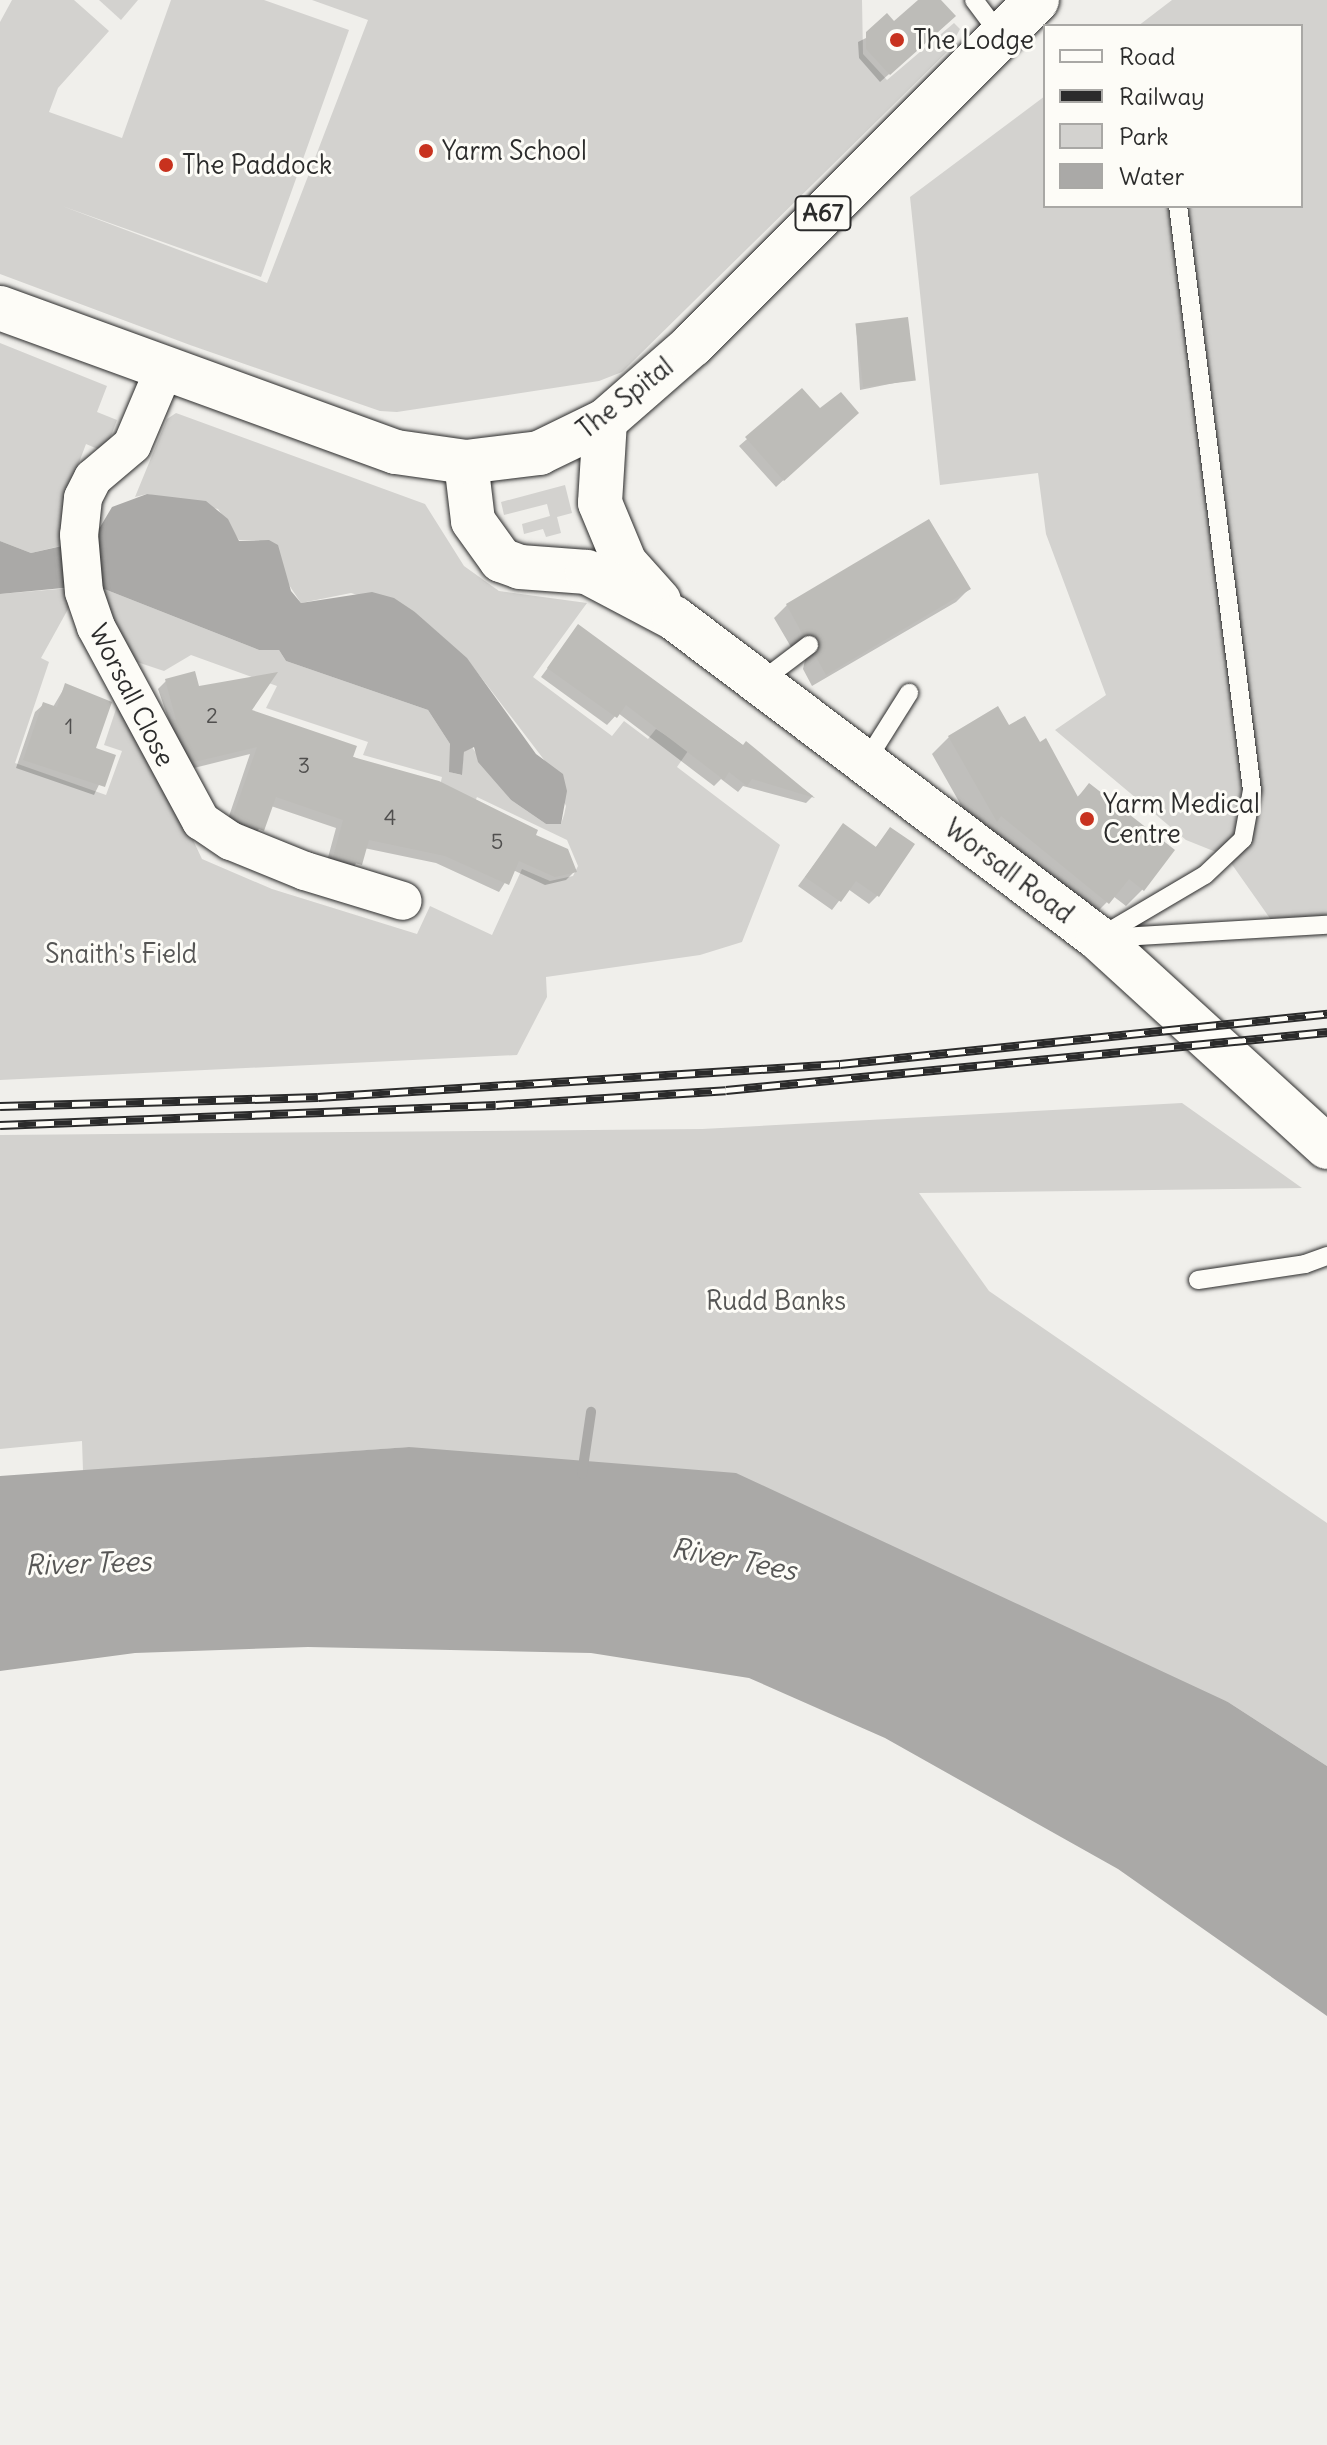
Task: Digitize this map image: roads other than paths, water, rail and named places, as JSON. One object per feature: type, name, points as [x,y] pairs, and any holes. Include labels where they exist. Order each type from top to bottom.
[{"type":"main road","name":"The Spital","points":[[0,308],[163,372],[382,448],[466,462],[539,453],[605,421],[692,345],[1037,0]]},
{"type":"main road","name":"Worsall Road","points":[[605,421],[598,472],[600,503],[610,537],[625,563],[674,618]]},
{"type":"main road","name":"Worsall Road","points":[[466,462],[473,521],[501,560],[520,567],[587,572],[674,618],[1098,938],[1327,1147]]},
{"type":"street","name":"Worsall Close","points":[[163,372],[132,445],[89,484],[79,535],[84,592],[96,627],[201,821],[231,841],[305,871],[403,901]]},
{"type":"lane","points":[[974,0],[1001,36]]},
{"type":"lane","points":[[1098,938],[1205,875],[1243,839],[1252,790],[1178,208]]},
{"type":"lane","points":[[759,683],[809,645]]},
{"type":"lane","points":[[865,763],[909,693]]},
{"type":"lane","points":[[1098,938],[1327,925]]},
{"type":"lane","points":[[1198,1280],[1305,1264],[1327,1256]]},
{"type":"water","points":[[147,494],[206,501],[228,519],[239,541],[269,540],[278,545],[291,591],[301,603],[372,592],[394,598],[415,612],[467,658],[536,754],[563,774],[567,791],[561,824],[546,824],[511,800],[478,762],[474,747],[464,752],[462,775],[449,772],[450,744],[428,710],[286,661],[279,650],[259,650],[94,585],[0,594],[0,541],[31,553],[93,539],[112,507]]},
{"type":"water","name":"River Tees","points":[[409,1447],[736,1473],[1228,1702],[1327,1766],[1327,2016],[1118,1869],[885,1738],[749,1678],[591,1653],[308,1647],[135,1653],[0,1671],[0,1476]]},
{"type":"waterway","points":[[582,1474],[591,1412]]},
{"type":"railway","points":[[0,1106],[318,1097],[840,1064],[1327,1014]]},
{"type":"railway","points":[[0,1125],[496,1105],[726,1090],[1327,1032]]},
{"type":"place","name":"The Lodge","points":[[897,40]]},
{"type":"place","name":"Yarm School","points":[[426,151]]},
{"type":"place","name":"The Paddock","points":[[166,165]]},
{"type":"place","name":"Yarm Medical Centre","points":[[1087,819]]},
{"type":"park label","name":"Snaith's Field","points":[[121,954]]},
{"type":"park label","name":"Rudd Banks","points":[[776,1301]]}]
